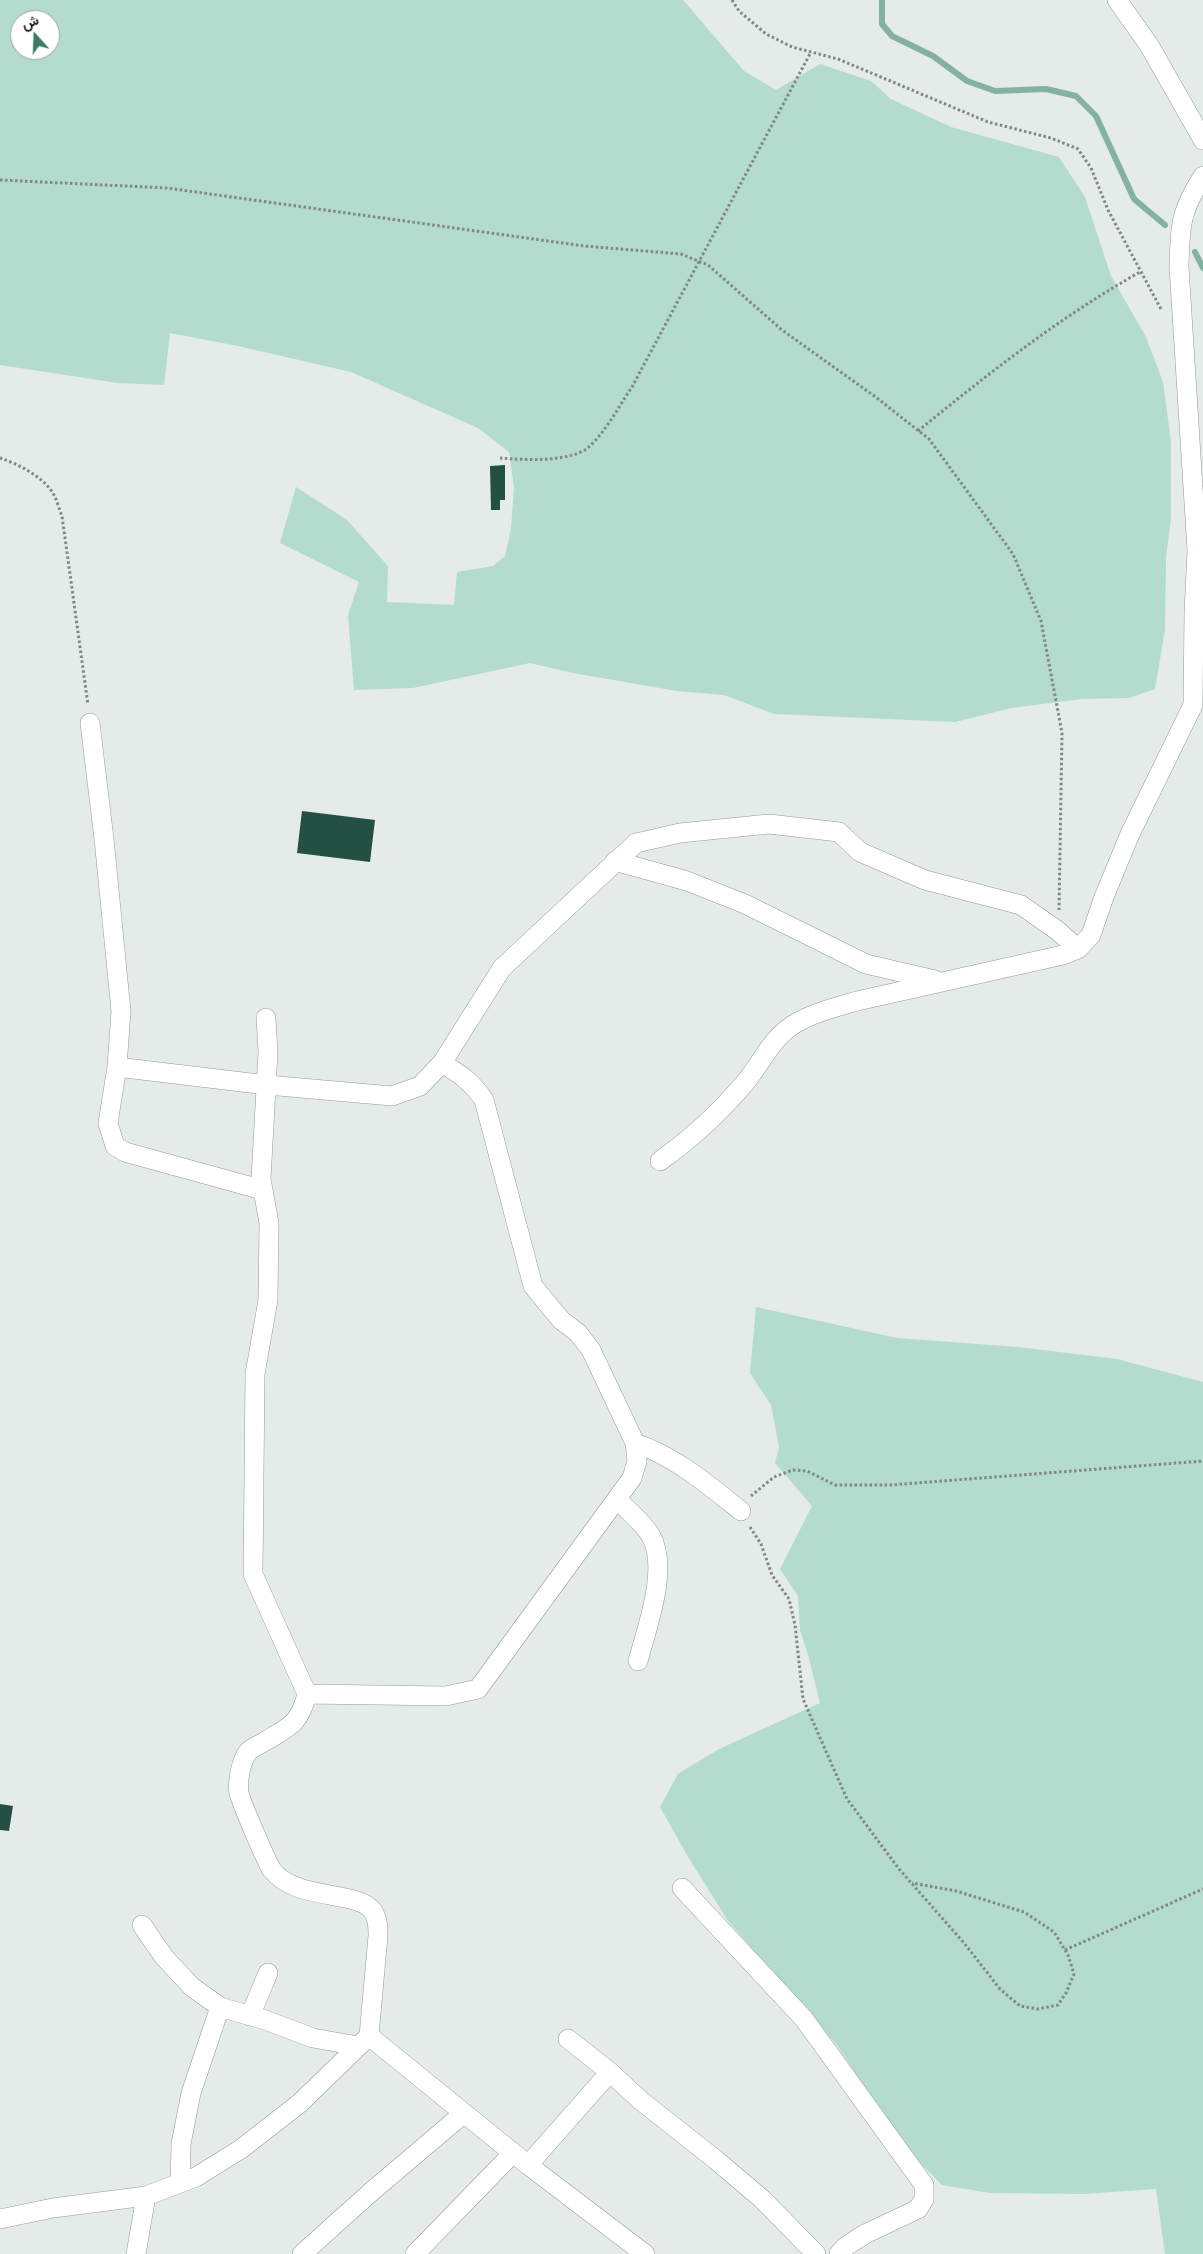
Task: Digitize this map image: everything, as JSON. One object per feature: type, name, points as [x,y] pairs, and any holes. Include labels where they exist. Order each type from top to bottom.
[{"type":"street","points":[[1117,0],[1149,45],[1203,140]]},
{"type":"street","points":[[660,1161],[684,1144],[744,1084],[774,1043],[792,1025],[824,1011],[857,1001],[1063,955],[1078,949],[1091,935],[1104,897],[1130,834],[1193,705],[1197,550],[1179,247],[1180,227],[1189,198],[1203,176]]},
{"type":"street","points":[[90,724],[104,831],[121,1011],[117,1067],[108,1123],[115,1146],[125,1152],[263,1190]]},
{"type":"street","points":[[117,1067],[267,1085],[392,1096],[420,1086],[442,1063],[502,968],[580,897],[614,861],[636,843],[680,832],[769,824],[839,832],[860,852],[925,880],[1021,905],[1058,931],[1078,949]]},
{"type":"street","points":[[614,861],[687,881],[745,904],[866,964],[941,982]]},
{"type":"street","points":[[0,2218],[53,2208],[146,2196],[196,2177],[240,2149],[292,2109],[363,2041],[378,1936],[377,1921],[371,1909],[356,1902],[299,1889],[284,1882],[271,1869],[239,1792],[240,1770],[248,1752],[290,1726],[302,1713],[307,1694],[252,1574],[255,1374],[268,1300],[269,1223],[261,1179],[267,1085],[266,1018]]},
{"type":"street","points":[[307,1694],[446,1696],[478,1689],[632,1478],[638,1461],[635,1443],[590,1350],[578,1333],[561,1320],[532,1286],[484,1100],[466,1077],[442,1063]]},
{"type":"street","points":[[635,1443],[656,1450],[691,1471],[741,1511]]},
{"type":"street","points":[[617,1499],[651,1537],[658,1556],[656,1591],[638,1661]]},
{"type":"street","points":[[682,1888],[804,2019],[924,2185],[924,2199],[918,2209],[864,2234],[845,2247],[839,2254]]},
{"type":"street","points":[[142,1925],[164,1958],[192,1987],[220,2007],[313,2038],[363,2041],[463,2114],[641,2252]]},
{"type":"street","points":[[250,2016],[268,1973]]},
{"type":"street","points":[[180,2183],[180,2144],[190,2093],[220,2007]]},
{"type":"street","points":[[568,2039],[762,2199],[816,2254]]},
{"type":"street","points":[[528,2165],[610,2072]]},
{"type":"street","points":[[302,2254],[371,2192],[463,2114]]},
{"type":"street","points":[[415,2254],[513,2153]]},
{"type":"street","points":[[136,2254],[146,2196]]},
{"type":"path","points":[[732,0],[739,11],[766,34],[792,47],[838,59],[875,73],[988,122],[1051,138],[1078,149],[1090,168],[1108,210],[1164,315]]},
{"type":"path","points":[[500,458],[548,460],[590,446],[632,387],[812,52]]},
{"type":"path","points":[[0,180],[167,188],[584,246],[681,254],[708,265],[782,330],[929,439],[1013,554],[1041,621],[1062,733],[1060,799],[1061,873],[1058,931]]},
{"type":"path","points":[[918,431],[1048,329],[1094,298],[1140,272]]},
{"type":"path","points":[[0,458],[14,463],[44,482],[53,494],[62,516],[90,724]]},
{"type":"path","points":[[912,1884],[956,1891],[1024,1912],[1054,1932],[1065,1950],[1074,1974],[1066,1993],[1058,2005],[1038,2009],[1020,2006],[1000,1989],[912,1884],[847,1799],[803,1699],[795,1625],[789,1599],[772,1575],[761,1544],[741,1511],[750,1497],[762,1485],[774,1477],[793,1470],[807,1471],[835,1485],[890,1484],[1203,1461]]},
{"type":"path","points":[[1065,1950],[1203,1889]]},
{"type":"green space","points":[[0,0],[683,0],[744,71],[776,90],[820,64],[871,81],[891,99],[951,127],[1059,157],[1085,197],[1111,276],[1146,337],[1163,382],[1171,442],[1171,518],[1166,558],[1165,629],[1155,689],[1129,698],[1082,699],[1011,708],[955,722],[774,714],[724,695],[677,691],[573,673],[530,663],[413,688],[354,690],[348,615],[359,582],[280,543],[296,487],[347,520],[388,566],[387,602],[454,605],[457,572],[493,566],[505,556],[511,529],[514,487],[509,452],[478,428],[351,372],[238,346],[170,333],[164,385],[118,383],[0,365]]},
{"type":"green space","points":[[756,1307],[897,1338],[1018,1347],[1117,1359],[1203,1382],[1203,2254],[1165,2254],[1156,2189],[1083,2194],[990,2193],[942,2185],[907,2150],[836,2044],[728,1921],[660,1807],[678,1774],[719,1749],[820,1703],[800,1630],[798,1596],[780,1569],[812,1506],[775,1463],[779,1447],[771,1405],[750,1373]]},
{"type":"building","points":[[505,465],[505,500],[500,500],[500,510],[491,510],[490,466]]},
{"type":"building","points":[[302,811],[375,820],[370,862],[297,853]]},
{"type":"building","points":[[0,1804],[13,1806],[9,1831],[0,1830]]},
{"type":"waterway","points":[[882,0],[882,24],[892,36],[933,56],[967,81],[995,91],[1046,89],[1076,96],[1096,116],[1134,199],[1165,225]]},
{"type":"waterway","points":[[1195,252],[1203,268]]}]
